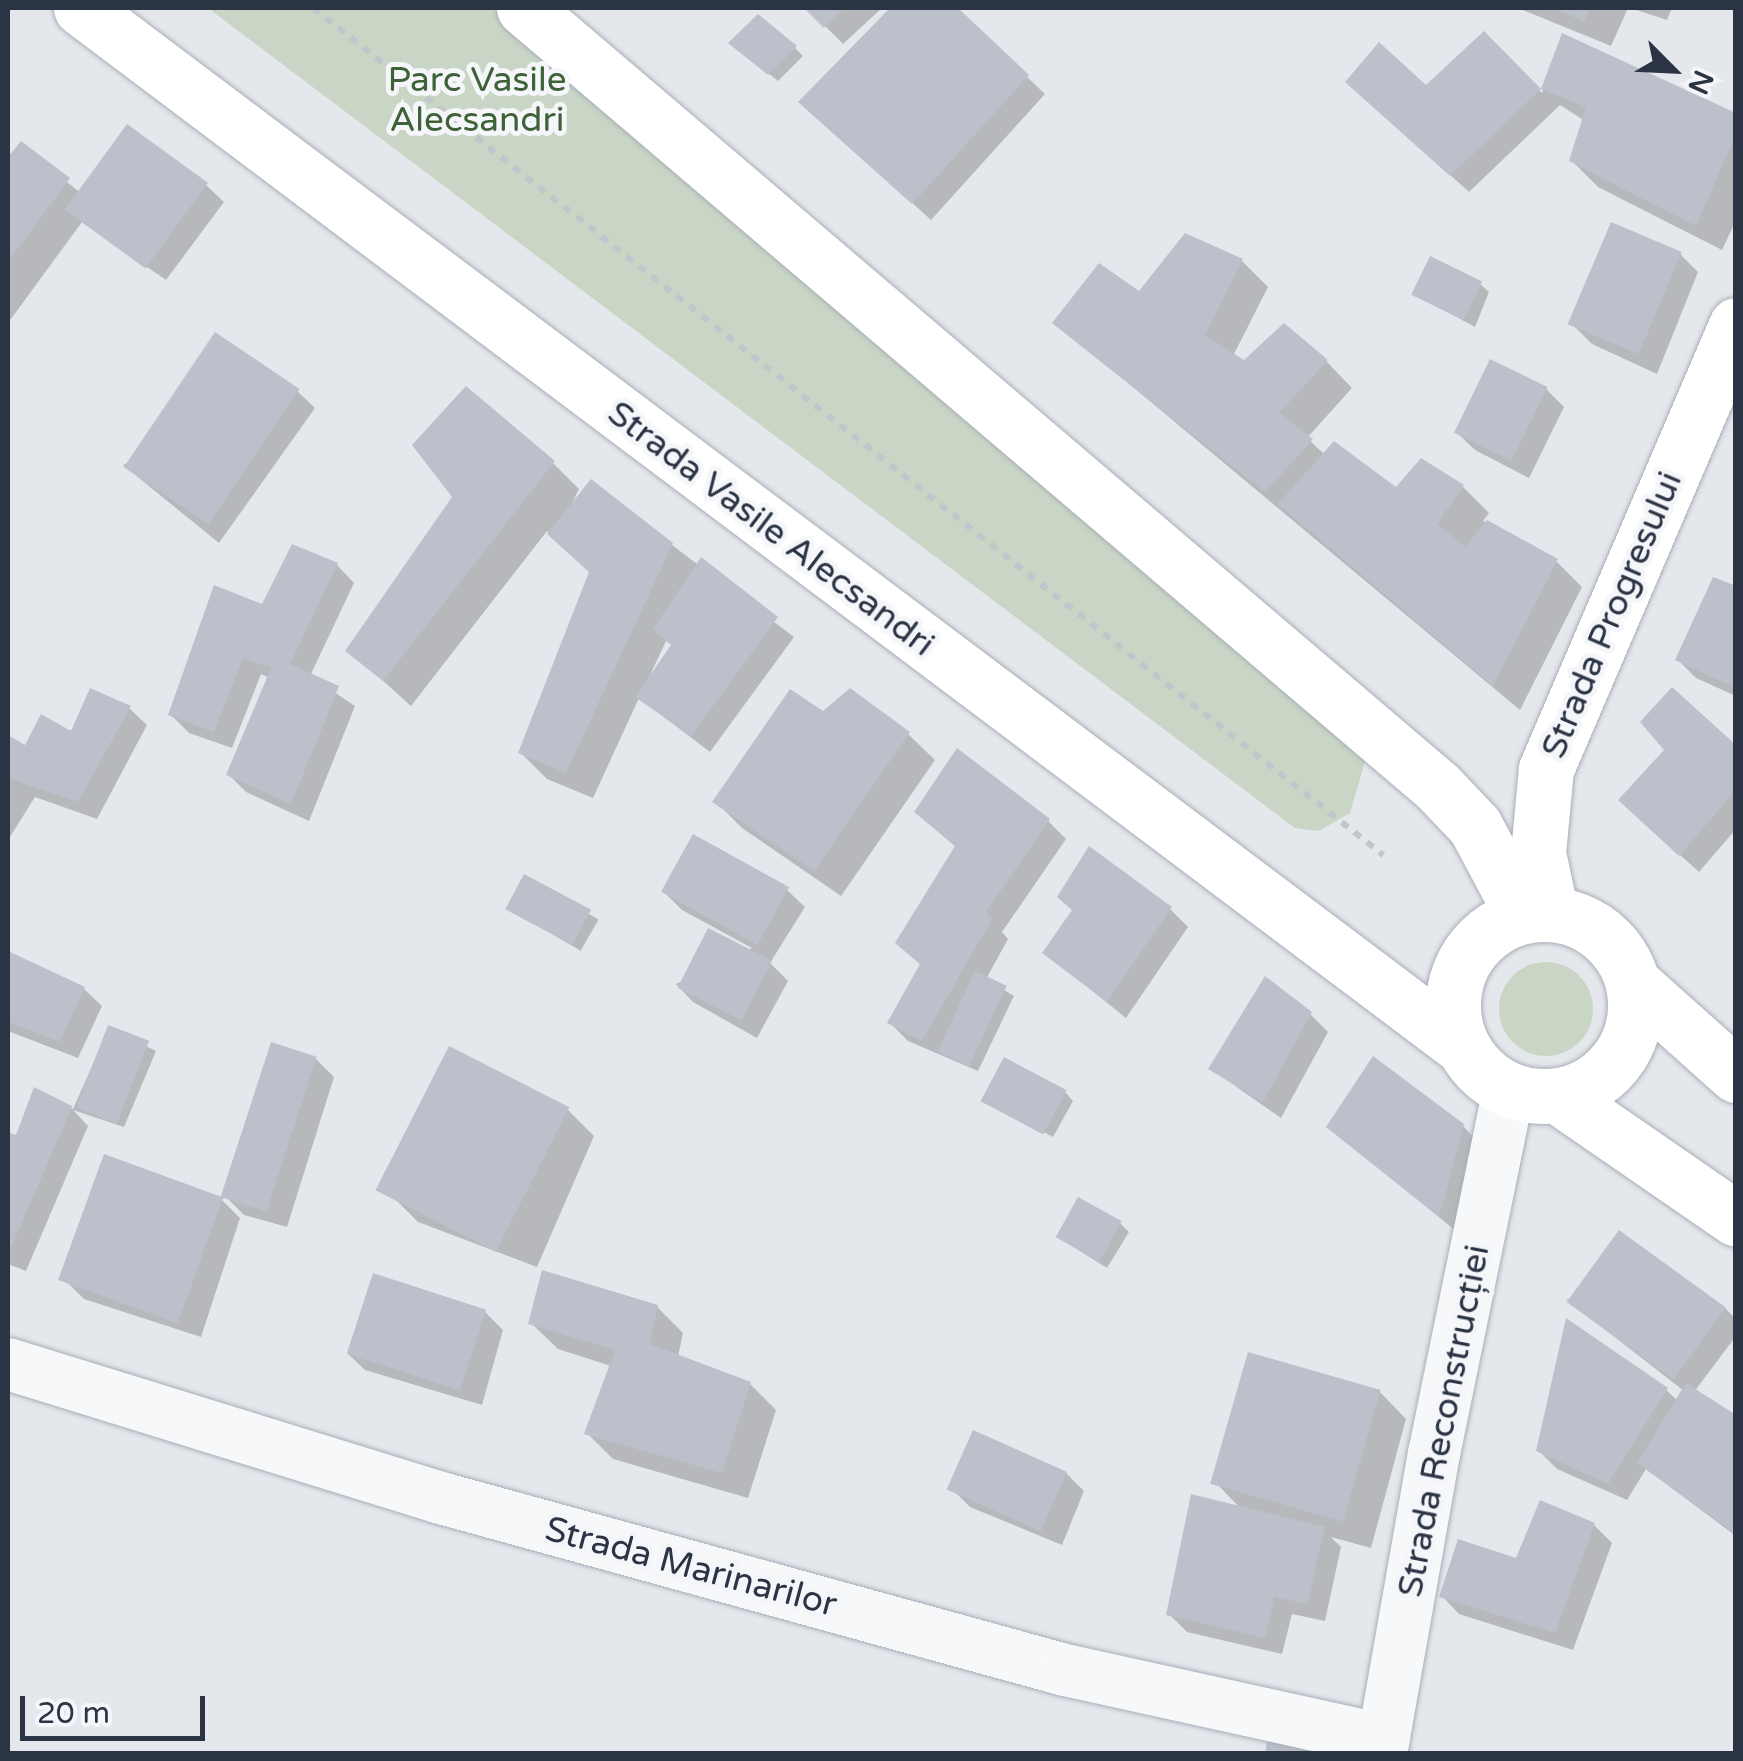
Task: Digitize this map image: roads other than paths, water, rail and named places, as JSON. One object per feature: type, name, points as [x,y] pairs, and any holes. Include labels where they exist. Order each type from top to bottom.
[{"type":"street","name":"Strada Vasile Alecsandri","points":[[81,8],[1463,1047]]},
{"type":"street","points":[[524,8],[1437,786],[1475,826],[1537,915],[1603,935],[1633,983],[1736,1074]]},
{"type":"street","name":"Strada Progresului","points":[[1537,915],[1546,768],[1736,325]]},
{"type":"street","points":[[1537,915],[1476,944],[1462,966],[1453,993],[1463,1047],[1474,1065],[1534,1093],[1736,1220]]},
{"type":"street","points":[[1534,1093],[1587,1086],[1620,1055],[1636,1013],[1633,983]]},
{"type":"street","name":"Strada Reconstrucției","points":[[1382,1747],[1534,1093]]},
{"type":"street","name":"Strada Marinarilor","points":[[8,1364],[441,1498],[1065,1670],[1382,1747]]},
{"type":"park label","name":"Parc Vasile Alecsandri","points":[[477,100]]}]
